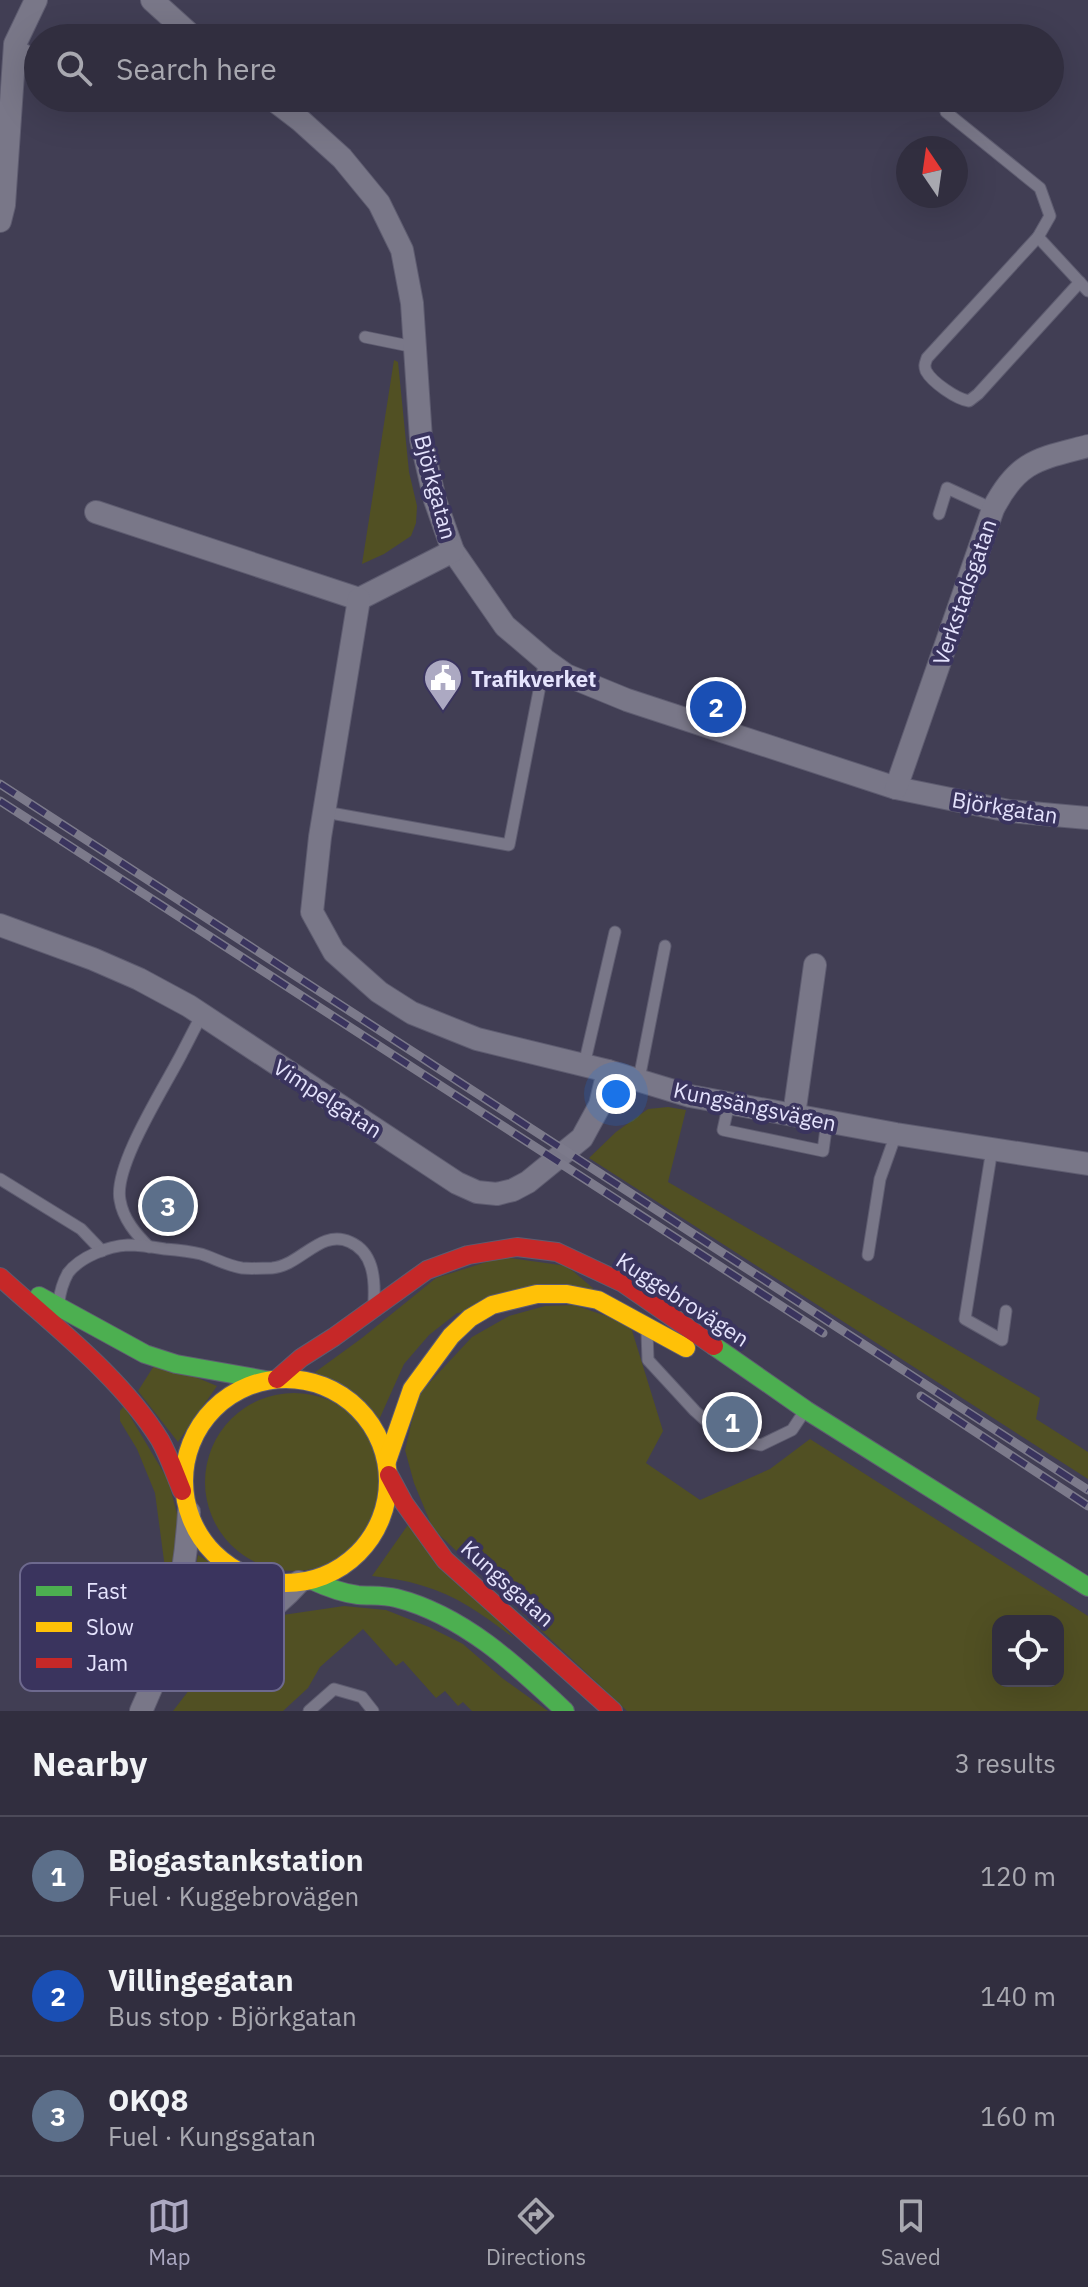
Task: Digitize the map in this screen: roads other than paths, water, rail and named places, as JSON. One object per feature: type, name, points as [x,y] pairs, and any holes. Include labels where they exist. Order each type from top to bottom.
[{"type":"main road","name":"Kuggebrovägen","points":[[272,1380],[427,1270],[468,1255],[517,1247],[557,1252],[623,1283],[806,1410],[1088,1587]]},
{"type":"main road","points":[[0,1276],[145,1354],[176,1364],[272,1380]]},
{"type":"main road","points":[[0,1276],[81,1352],[154,1431],[170,1458],[198,1534],[225,1563]]},
{"type":"main road","name":"Kuggebrovägen","points":[[388,1468],[412,1389],[451,1336],[470,1318],[492,1305],[537,1294],[567,1294],[598,1300],[806,1410]]},
{"type":"main road","points":[[187,1506],[184,1478],[192,1441],[215,1407],[233,1393],[272,1380],[290,1378],[313,1382],[345,1397],[362,1411],[375,1428],[388,1468],[388,1496],[383,1515],[362,1550],[346,1564],[329,1574],[305,1581],[284,1582]]},
{"type":"main road","name":"Kungsgatan","points":[[388,1468],[404,1503],[445,1560],[613,1711]]},
{"type":"main road","points":[[305,1581],[352,1594],[394,1598],[471,1631],[516,1666],[565,1711]]},
{"type":"street","points":[[26,24],[36,0]]},
{"type":"street","points":[[152,0],[179,24]]},
{"type":"street","points":[[0,221],[4,205],[16,48],[24,29]]},
{"type":"street","name":"Björkgatan","points":[[288,112],[342,158],[379,203],[402,250],[412,303],[421,439],[435,500],[453,551],[505,626],[566,675],[627,700],[896,788],[1009,811],[1088,818]]},
{"type":"street","name":"Verkstadsgatan","points":[[896,788],[993,509],[1008,484],[1026,466],[1088,446]]},
{"type":"street","points":[[96,512],[359,599],[453,551]]},
{"type":"street","name":"Kungsängsvägen","points":[[359,599],[312,912],[334,952],[379,992],[412,1013],[477,1039],[639,1079],[690,1096],[896,1134],[1088,1164]]},
{"type":"street","name":"Vimpelgatan","points":[[0,925],[127,974],[202,1015],[457,1183],[477,1192],[497,1194],[513,1190],[528,1182],[582,1138],[600,1105],[608,1071]]},
{"type":"street","points":[[794,1115],[815,965]]},
{"type":"street","points":[[185,1563],[187,1506]]},
{"type":"street","points":[[284,1599],[305,1581]]},
{"type":"street","points":[[141,1711],[150,1691]]},
{"type":"lane","points":[[946,112],[1040,188],[1050,216],[1038,237],[927,358],[927,373],[957,399],[969,401],[978,394],[1084,287],[1038,237]]},
{"type":"lane","points":[[365,337],[414,347]]},
{"type":"lane","points":[[939,514],[947,488],[993,509]]},
{"type":"lane","points":[[325,812],[509,845],[545,660]]},
{"type":"lane","points":[[515,684],[540,684]]},
{"type":"lane","points":[[584,1065],[615,932]]},
{"type":"lane","points":[[639,1079],[665,946]]},
{"type":"lane","points":[[149,1247],[127,1219],[119,1197],[121,1180],[144,1122],[202,1015]]},
{"type":"lane","points":[[729,1103],[723,1130],[823,1151],[827,1121]]},
{"type":"lane","points":[[868,1255],[880,1179],[896,1134]]},
{"type":"lane","points":[[992,1149],[965,1319],[1002,1340],[1006,1311]]},
{"type":"lane","points":[[0,1179],[81,1229],[102,1251]]},
{"type":"lane","points":[[58,1306],[63,1285],[76,1266],[102,1251],[126,1245],[198,1253],[241,1268],[274,1268],[294,1262],[318,1244],[332,1239],[347,1240],[361,1249],[370,1263],[375,1285],[374,1308]]},
{"type":"lane","points":[[647,1327],[648,1360],[724,1437],[761,1445],[792,1430],[806,1410]]},
{"type":"lane","points":[[309,1711],[334,1689],[362,1697],[373,1711]]},
{"type":"railway","points":[[0,784],[1088,1490]]},
{"type":"railway","points":[[0,801],[823,1333]]},
{"type":"railway","points":[[921,1396],[1088,1506]]},
{"type":"place","name":"Villingegatan","points":[[716,707]]},
{"type":"place","name":"Trafikverket","points":[[443,712]]},
{"type":"place","name":"OKQ8","points":[[168,1206]]},
{"type":"place","name":"Biogastankstation","points":[[732,1422]]}]
